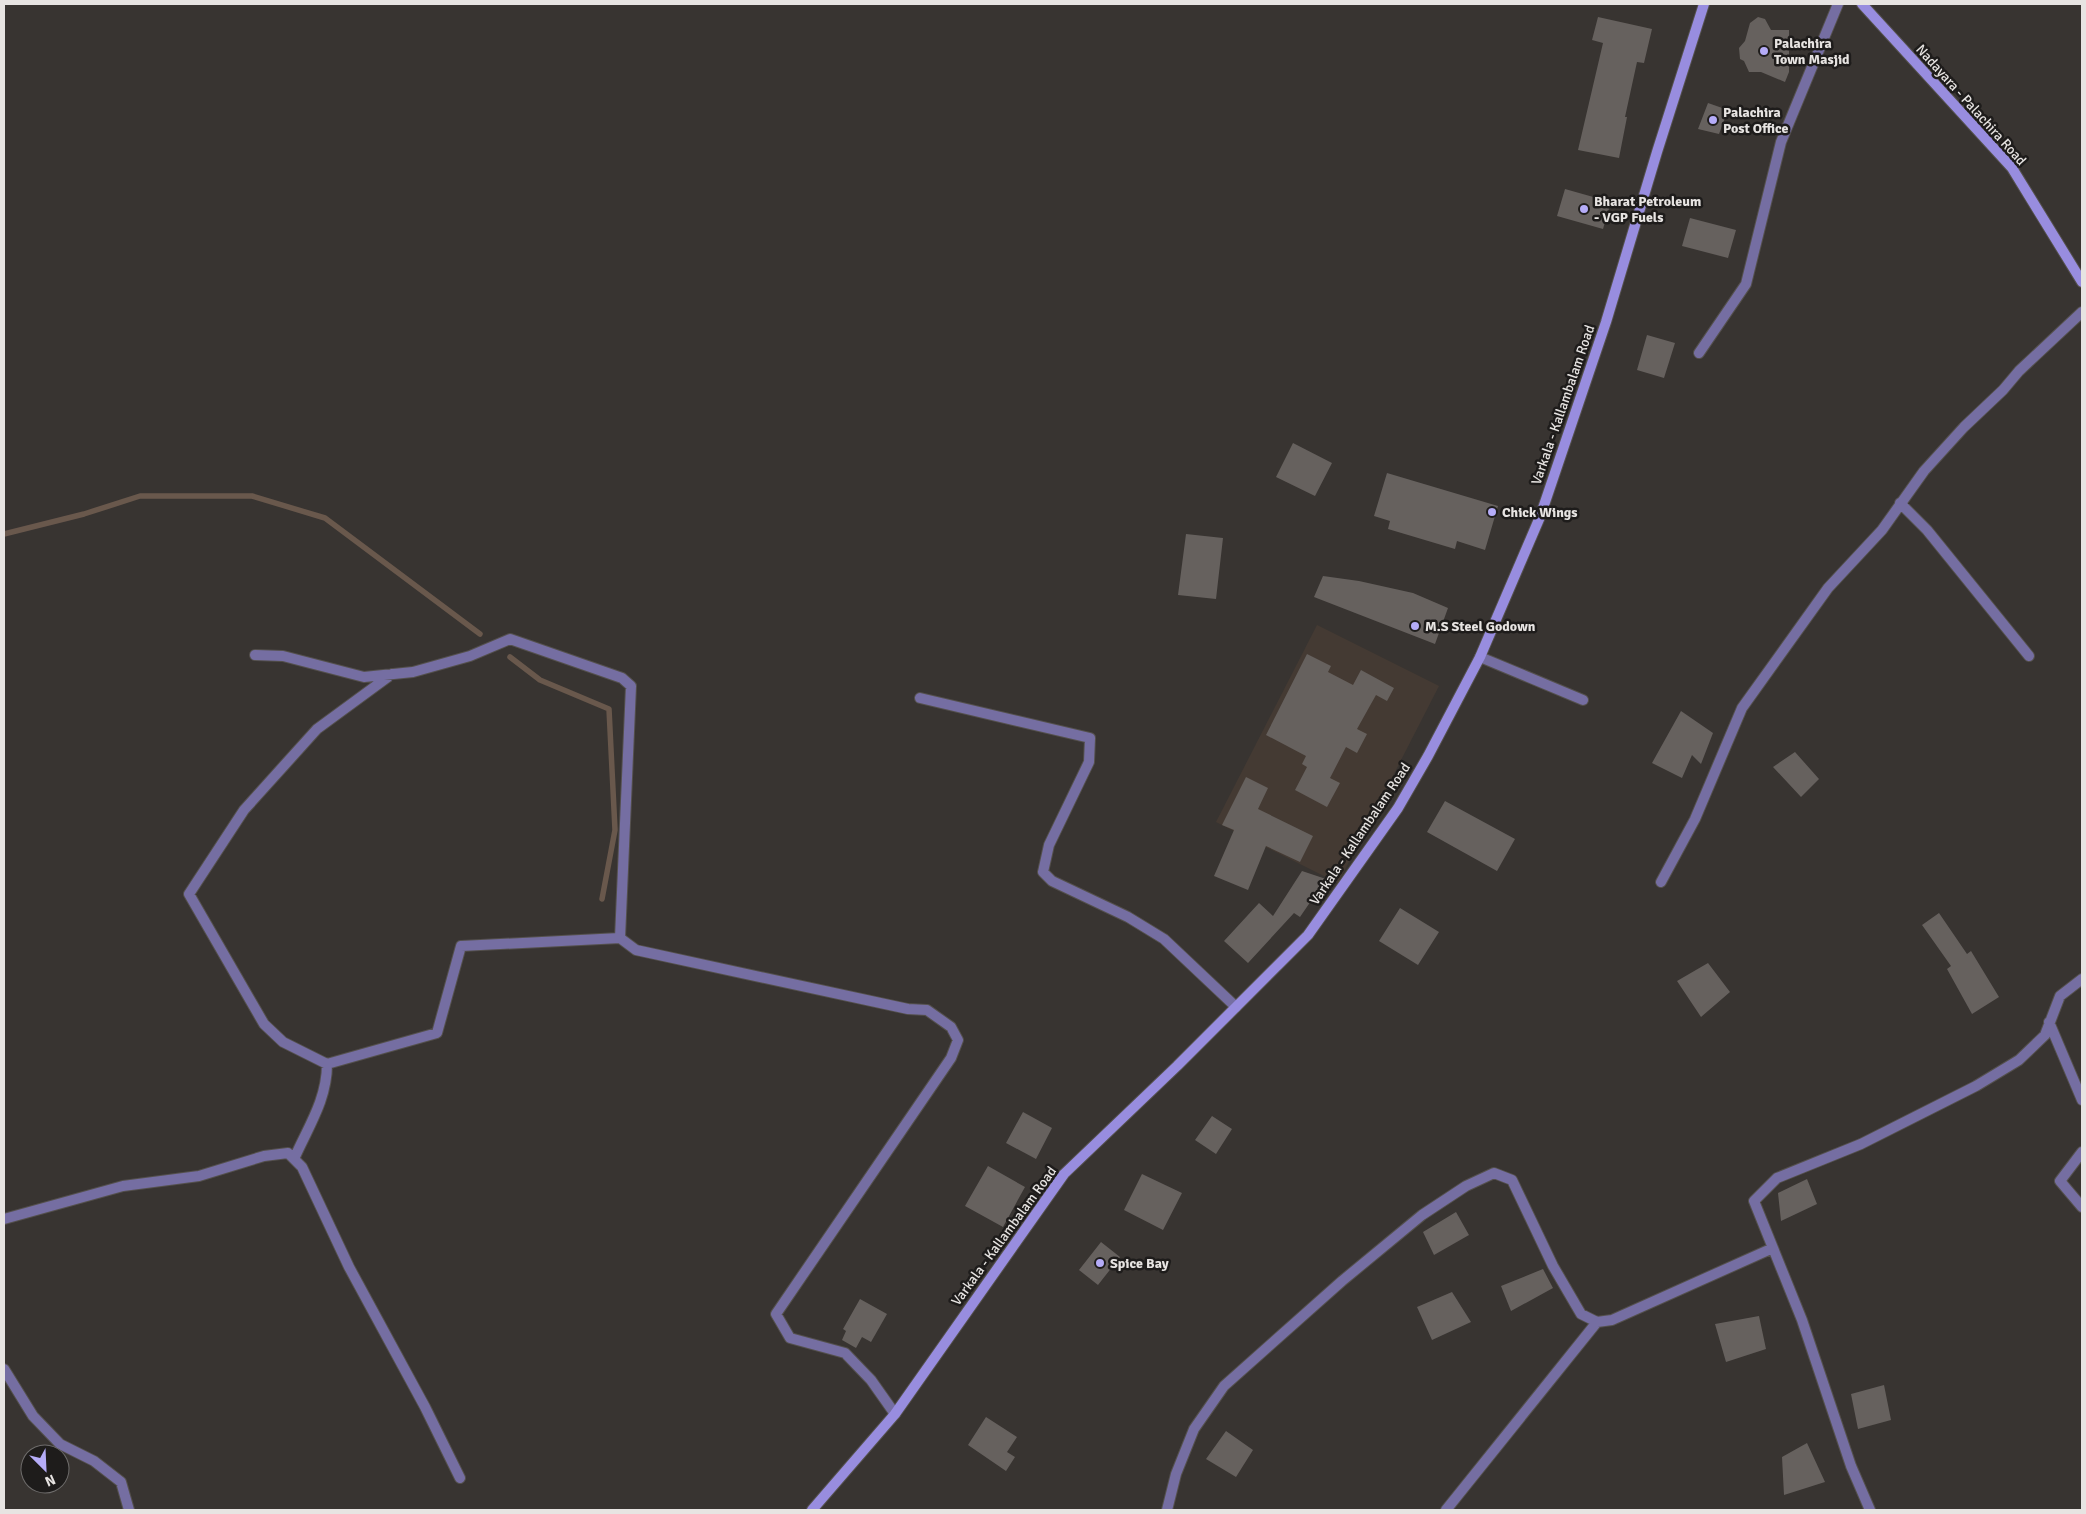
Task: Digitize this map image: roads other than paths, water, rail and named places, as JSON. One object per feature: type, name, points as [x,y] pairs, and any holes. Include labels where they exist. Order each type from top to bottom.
[{"type":"main road","name":"Varkala - Kallambalam Road","points":[[812,1510],[895,1414],[1064,1174],[1308,935],[1398,808],[1428,756],[1480,657],[1540,517],[1606,322],[1704,4]]},
{"type":"main road","name":"Nadayara - Palachira Road","points":[[1862,4],[2012,168],[2082,282]]},
{"type":"street","points":[[1699,353],[1746,284],[1781,142],[1838,4]]},
{"type":"street","points":[[1661,882],[1695,819],[1742,708],[1828,588],[1882,530],[1924,471],[1964,427],[2003,390],[2019,371],[2082,312]]},
{"type":"street","points":[[1900,503],[1928,530],[2030,656]]},
{"type":"street","points":[[255,655],[283,656],[364,677],[412,672],[470,656],[510,639],[622,678],[631,686],[620,938]]},
{"type":"street","points":[[1480,657],[1583,700]]},
{"type":"street","points":[[393,674],[317,729],[244,810],[189,894],[264,1024],[283,1042],[327,1064],[437,1033],[461,946],[620,938],[636,950],[908,1010],[927,1010],[951,1027],[958,1040],[951,1058],[776,1314],[790,1338],[846,1353],[871,1380],[895,1414]]},
{"type":"street","points":[[920,698],[1090,738],[1089,762],[1048,844],[1043,872],[1052,881],[1128,917],[1164,940],[1236,1007]]},
{"type":"street","points":[[1870,1510],[1851,1466],[1802,1320],[1754,1201],[1777,1178],[1861,1144],[1976,1086],[2019,1060],[2045,1036],[2060,996],[2082,980]]},
{"type":"street","points":[[2049,1022],[2082,1100]]},
{"type":"street","points":[[294,1159],[322,1102],[327,1081],[327,1064]]},
{"type":"street","points":[[2082,1152],[2060,1181],[2082,1207]]},
{"type":"street","points":[[4,1219],[123,1186],[199,1176],[264,1156],[288,1153],[302,1166],[349,1267],[425,1408],[460,1478]]},
{"type":"street","points":[[1167,1510],[1176,1474],[1194,1429],[1224,1386],[1342,1282],[1422,1215],[1466,1186],[1494,1173],[1512,1180],[1553,1266],[1581,1314],[1597,1322],[1612,1320],[1773,1248]]},
{"type":"street","points":[[1446,1510],[1597,1322]]},
{"type":"street","points":[[4,1369],[33,1416],[60,1444],[94,1461],[121,1482],[128,1510]]},
{"type":"waterway","points":[[4,534],[84,514],[140,496],[252,496],[325,518],[480,634]]},
{"type":"waterway","points":[[510,657],[540,680],[609,709],[615,830],[602,899]]},
{"type":"place","name":"Palachira Town Masjid","points":[[1764,51]]},
{"type":"place","name":"Palachira Post Office","points":[[1713,120]]},
{"type":"place","name":"Bharat Petroleum - VGP Fuels","points":[[1584,209]]},
{"type":"place","name":"Chick Wings","points":[[1492,512]]},
{"type":"place","name":"M.S Steel Godown","points":[[1415,626]]},
{"type":"place","name":"Spice Bay","points":[[1100,1263]]}]
